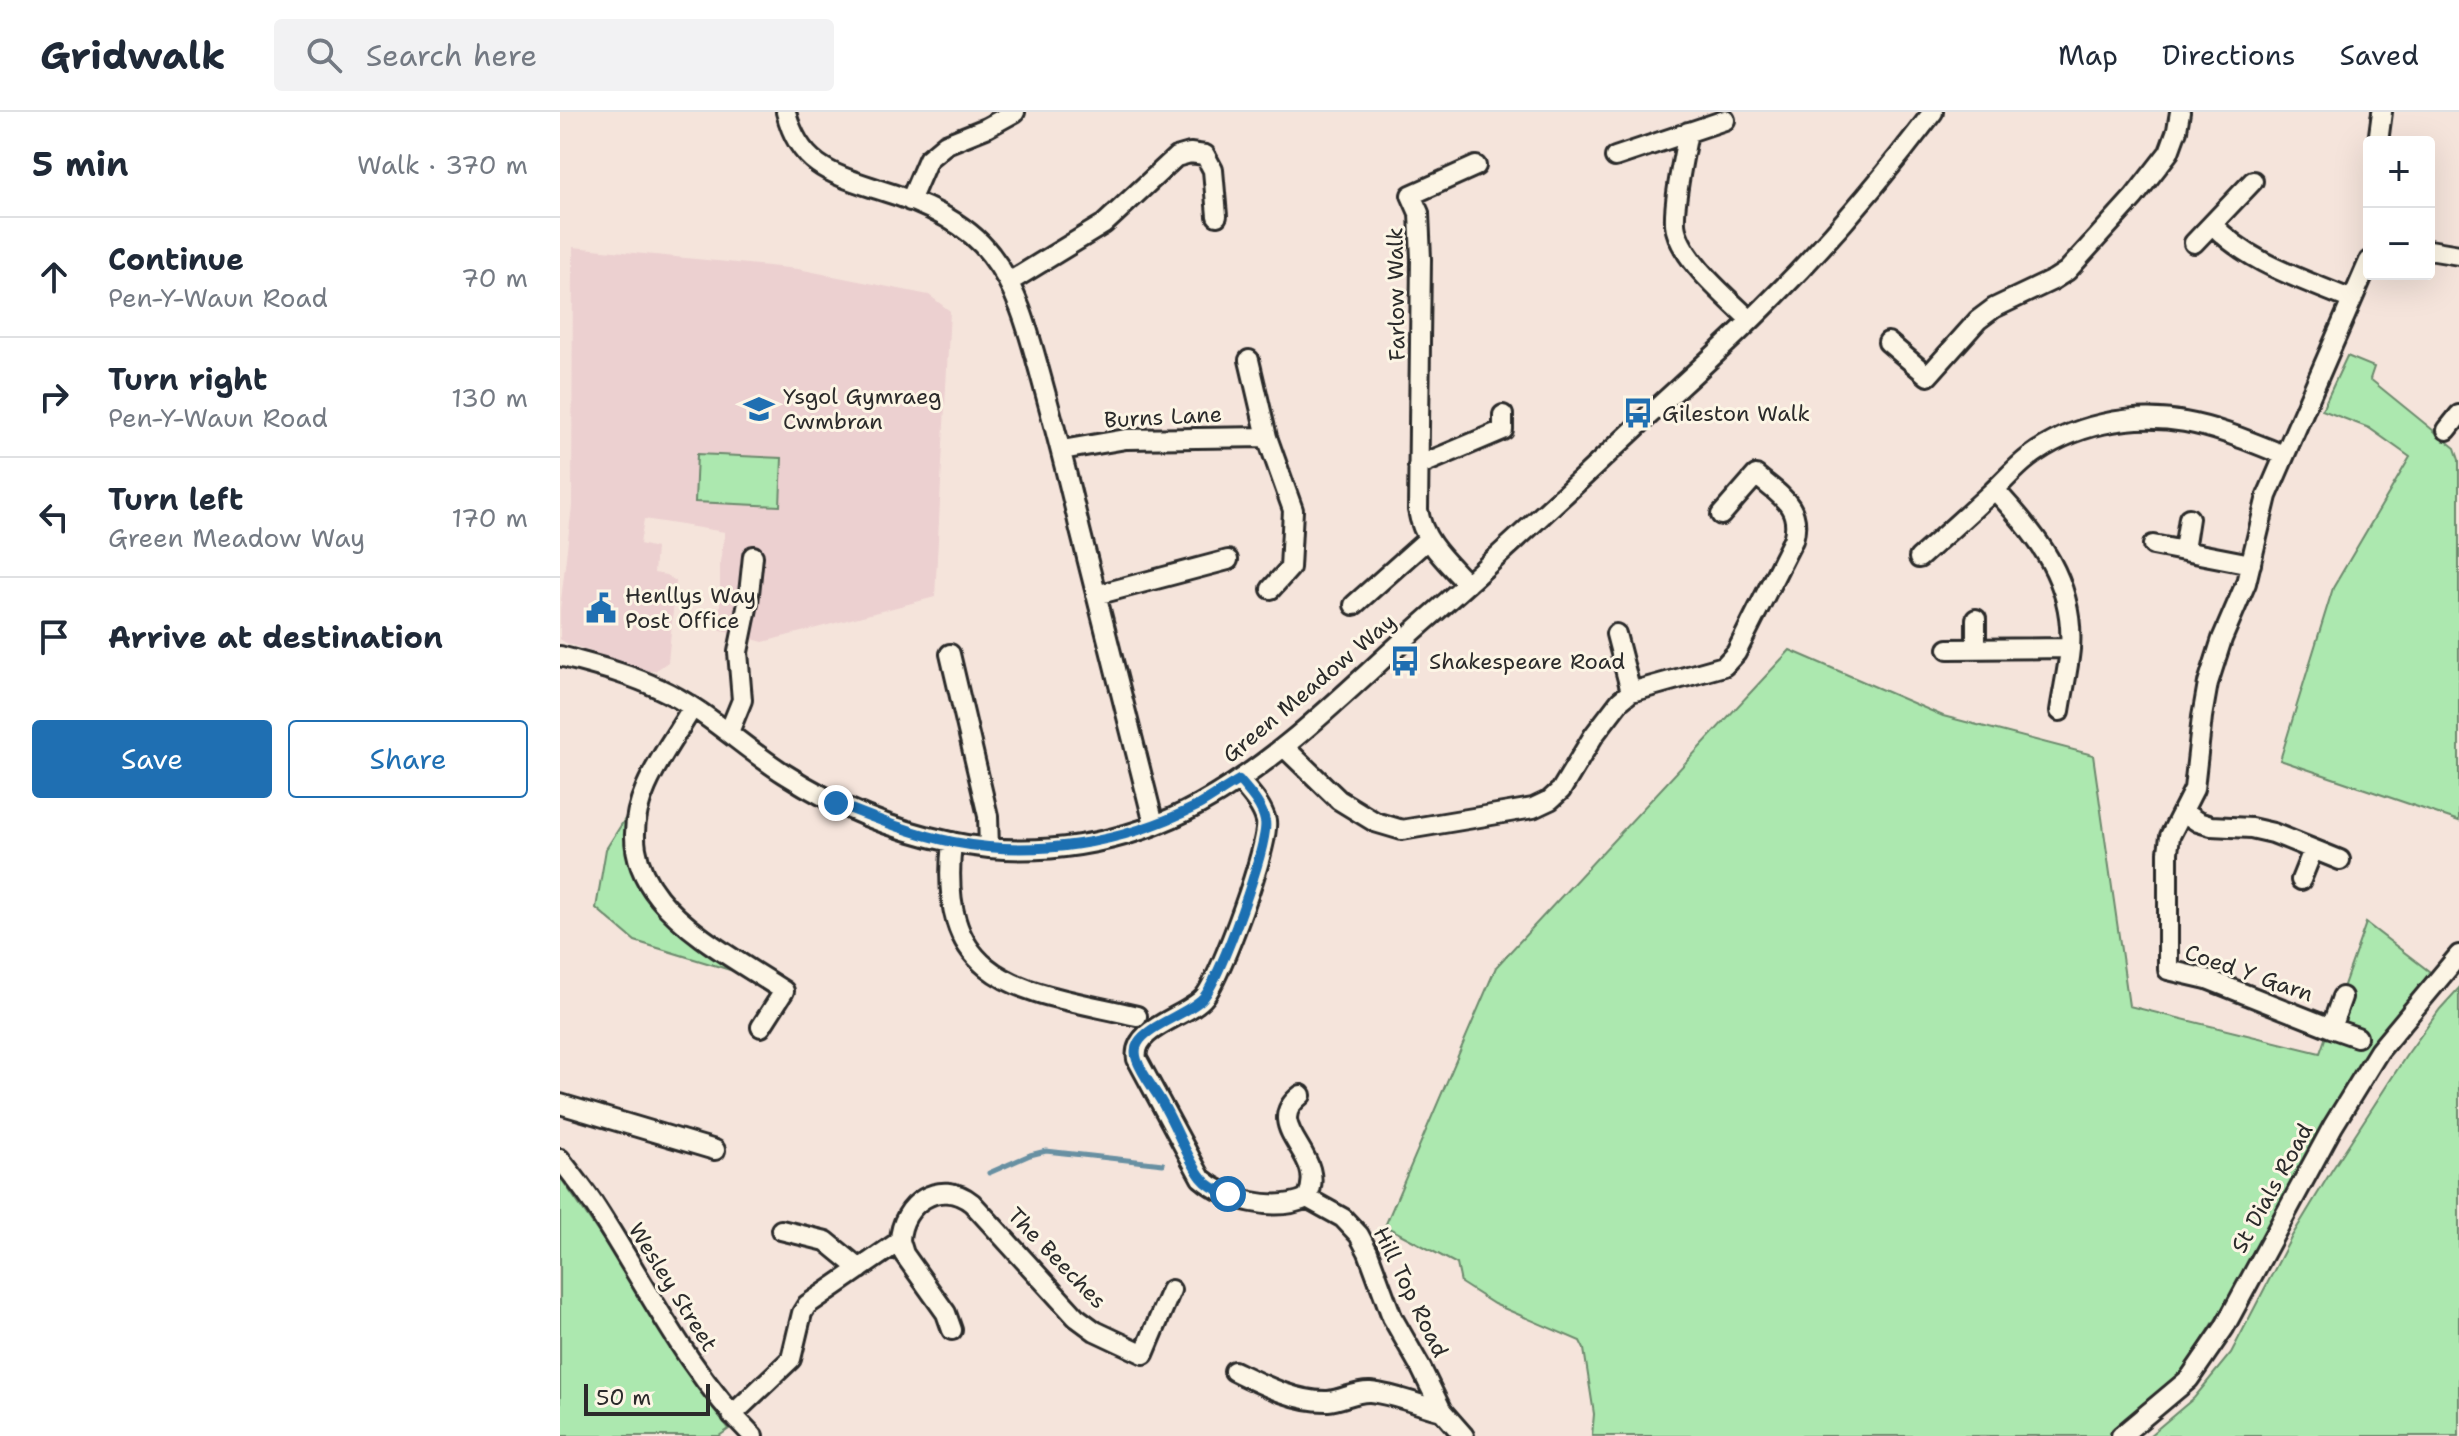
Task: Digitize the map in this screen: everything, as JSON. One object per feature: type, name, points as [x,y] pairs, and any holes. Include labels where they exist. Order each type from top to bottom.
[{"type":"street","points":[[786,112],[789,125],[802,149],[820,167],[846,180],[910,201],[966,230],[990,252],[1009,282],[1023,313],[1062,450],[1154,824]]},
{"type":"street","points":[[910,201],[928,159],[946,144],[1015,112]]},
{"type":"street","name":"Green Meadow Way","points":[[560,656],[659,688],[729,732],[783,773],[836,803],[886,823],[952,842],[1027,850],[1059,849],[1154,824],[1196,806],[1284,747],[1467,584],[1750,320],[1833,233],[1933,112]]},
{"type":"street","points":[[1888,342],[1928,376],[1978,320],[1994,308],[2067,271],[2134,197],[2169,152],[2180,112]]},
{"type":"street","points":[[2378,136],[2379,113]]},
{"type":"street","points":[[1615,157],[1725,120]]},
{"type":"street","points":[[1688,132],[1675,217],[1676,232],[1701,269],[1750,320]]},
{"type":"street","points":[[1009,282],[1104,224],[1176,157],[1190,153],[1205,155],[1213,170],[1217,216]]},
{"type":"street","name":"Farlow Walk","points":[[1467,584],[1428,539],[1421,527],[1418,510],[1421,259],[1419,213],[1411,195],[1476,166]]},
{"type":"street","points":[[2194,243],[2253,181]]},
{"type":"street","points":[[2212,224],[2248,255],[2352,300]]},
{"type":"street","points":[[2435,251],[2459,255]]},
{"type":"street","name":"Coed Y Garn","points":[[2357,1037],[2207,979],[2168,970],[2168,844],[2194,789],[2202,717],[2215,657],[2246,583],[2267,496],[2363,275]]},
{"type":"street","points":[[1249,360],[1267,437],[1293,510],[1290,568],[1271,589]]},
{"type":"street","points":[[1418,466],[1503,430],[1503,415]]},
{"type":"street","points":[[1919,558],[2027,459],[2053,442],[2081,431],[2119,421],[2184,421],[2220,430],[2284,455]]},
{"type":"street","name":"Burns Lane","points":[[1062,450],[1126,439],[1267,437]]},
{"type":"street","points":[[1284,747],[1339,800],[1375,822],[1402,830],[1533,808],[1550,800],[1561,790],[1605,720],[1631,692],[1724,666],[1736,653],[1786,555],[1797,527],[1796,516],[1790,505],[1756,475],[1721,515]]},
{"type":"street","points":[[1995,490],[2041,544],[2055,570],[2069,617],[2070,648],[2060,711]]},
{"type":"street","points":[[2184,550],[2189,518]]},
{"type":"street","points":[[1354,605],[1428,539]]},
{"type":"street","points":[[2153,545],[2251,564]]},
{"type":"street","points":[[729,732],[742,700],[738,652],[753,556]]},
{"type":"street","points":[[1096,595],[1228,560]]},
{"type":"street","points":[[1976,619],[1976,649]]},
{"type":"street","points":[[1616,634],[1631,692]]},
{"type":"street","points":[[1948,649],[2070,648]]},
{"type":"street","points":[[950,654],[988,816],[989,847]]},
{"type":"street","points":[[692,708],[645,788],[637,813],[635,838],[639,865],[648,886],[685,925],[784,991],[761,1027]]},
{"type":"street","points":[[1239,780],[1260,806],[1266,822],[1265,835],[1218,973],[1201,1000],[1146,1034],[1135,1051],[1201,1178],[1221,1192],[1268,1204],[1287,1204],[1307,1198],[1313,1184],[1311,1169],[1289,1129],[1286,1117],[1291,1103],[1301,1095]]},
{"type":"street","points":[[2183,812],[2205,825],[2262,830],[2340,860]]},
{"type":"street","points":[[952,842],[950,896],[956,920],[964,941],[992,974],[1027,991],[1137,1016]]},
{"type":"street","points":[[2301,880],[2313,850]]},
{"type":"street","name":"St Dials Road","points":[[2121,1436],[2189,1379],[2224,1328],[2333,1126],[2379,1051],[2459,955]]},
{"type":"street","name":"Coed Y Garn","points":[[2331,1028],[2342,997]]},
{"type":"street","points":[[560,1104],[715,1150]]},
{"type":"street","name":"Wesley Street","points":[[560,1159],[593,1202],[693,1366],[753,1436]]},
{"type":"street","name":"The Beeches","points":[[900,1241],[901,1227],[914,1204],[935,1195],[958,1193],[972,1203],[1076,1317],[1095,1331],[1144,1354],[1171,1290]]},
{"type":"street","name":"Hill Top Road","points":[[1307,1198],[1343,1218],[1359,1235],[1392,1317],[1442,1411],[1464,1436]]},
{"type":"street","points":[[781,1230],[826,1241],[860,1269]]},
{"type":"street","points":[[732,1415],[791,1359],[802,1313],[807,1305],[900,1241],[904,1254],[946,1313],[952,1330]]},
{"type":"street","points":[[1234,1371],[1271,1388],[1305,1398],[1331,1401],[1373,1392],[1442,1411]]},
{"type":"shaded area","name":"Ysgol Gymraeg Cwmbran","points":[[573,247],[798,269],[929,295],[950,311],[935,597],[763,642],[720,630],[720,562],[725,532],[644,519],[640,544],[656,548],[654,573],[676,581],[668,662],[655,671],[648,671],[560,639],[560,609],[572,506]]},
{"type":"green space","points":[[2347,356],[2374,367],[2370,379],[2455,448],[2459,460],[2459,821],[2280,760],[2333,588],[2410,457],[2369,428],[2322,410]]},
{"type":"green space","points":[[697,454],[782,458],[780,506],[695,502]]},
{"type":"green space","points":[[1790,650],[1943,716],[2093,755],[2129,1006],[2320,1053],[2366,923],[2430,972],[2360,1069],[2238,1284],[2174,1385],[2111,1436],[1592,1436],[1594,1414],[1584,1349],[1580,1341],[1494,1304],[1461,1283],[1457,1264],[1385,1226],[1496,967]]},
{"type":"green space","points":[[630,811],[645,893],[683,934],[740,973],[635,941],[596,908],[606,849]]},
{"type":"green space","points":[[2459,988],[2459,1436],[2149,1436],[2194,1398],[2231,1353],[2292,1236],[2332,1170],[2406,1056]]},
{"type":"green space","points":[[560,1177],[616,1258],[685,1370],[729,1429],[719,1436],[560,1436]]},
{"type":"waterway","points":[[989,1173],[1046,1151],[1163,1164]]},
{"type":"place","name":"Ysgol Gymraeg Cwmbran","points":[[759,409]]},
{"type":"place","name":"Gileston Walk","points":[[1638,413]]},
{"type":"place","name":"Henllys Way Post Office","points":[[601,608]]},
{"type":"place","name":"Shakespeare Road","points":[[1405,661]]},
{"type":"route","points":[[836,803],[886,823],[952,842],[1027,850],[1059,849],[1154,824],[1196,806],[1239,780],[1260,806],[1266,822],[1265,835],[1218,973],[1207,995],[1146,1034],[1135,1051],[1201,1178],[1228,1194]]}]
